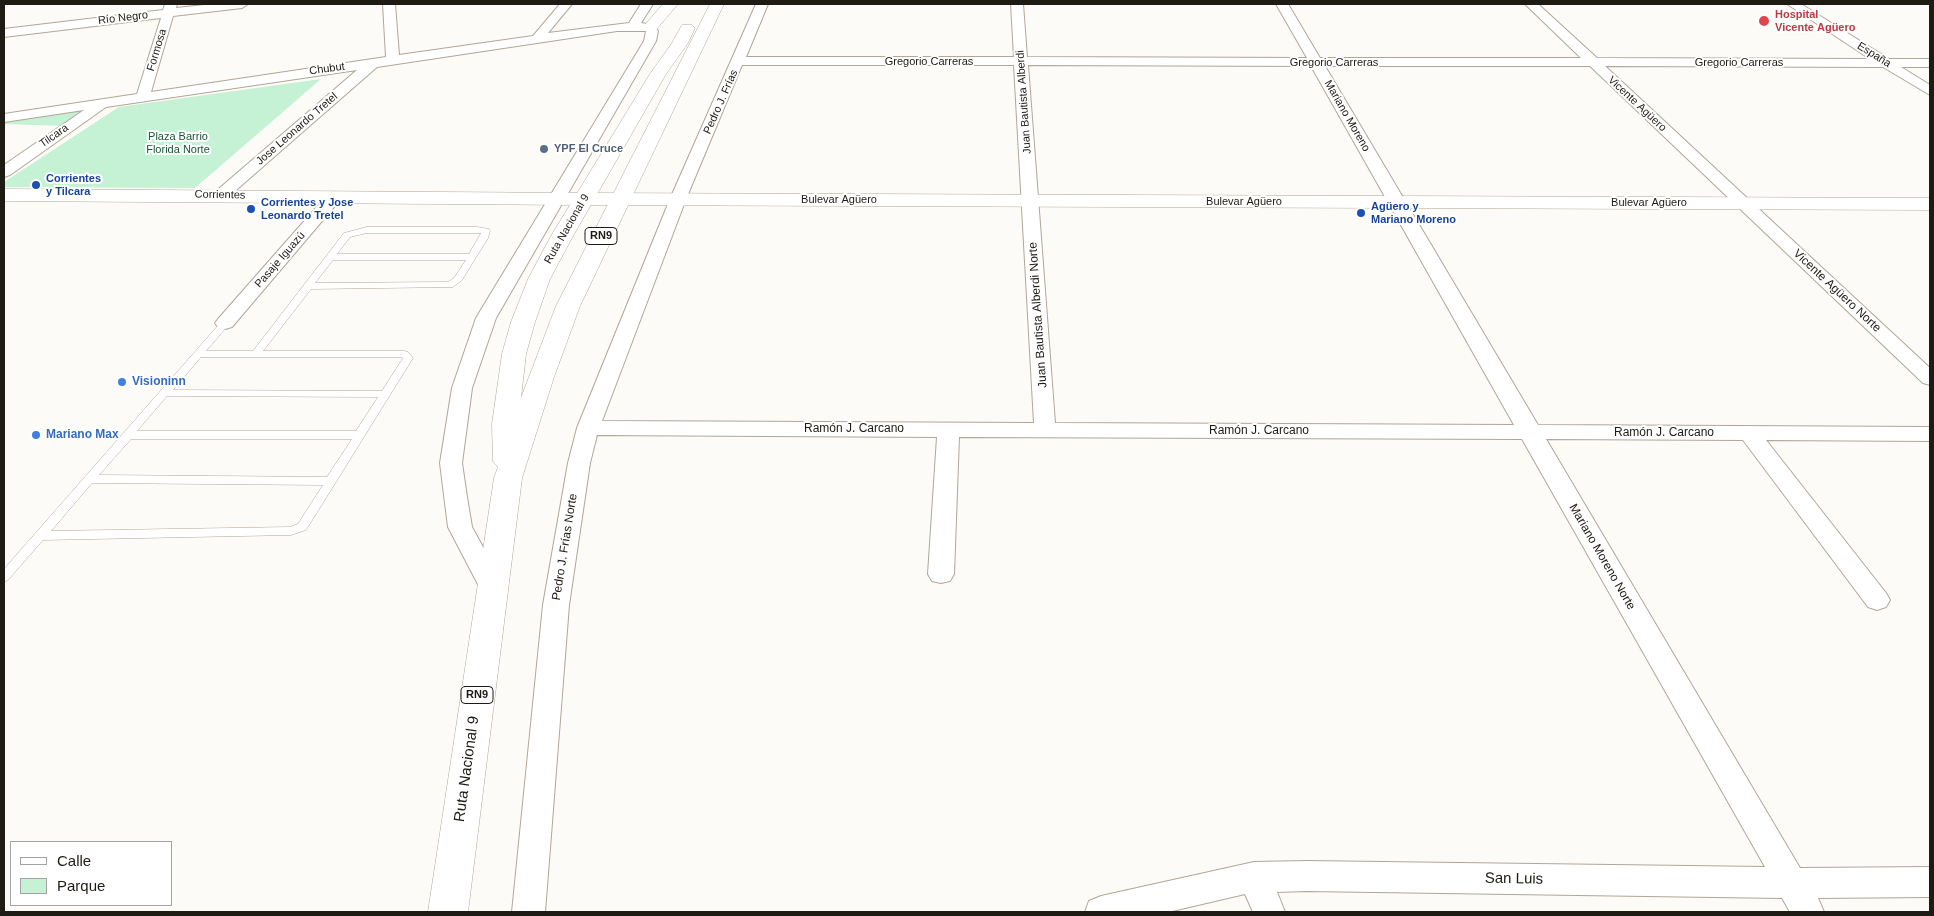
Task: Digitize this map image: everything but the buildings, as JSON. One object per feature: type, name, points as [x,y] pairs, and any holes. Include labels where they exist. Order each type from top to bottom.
[{"type":"main road","points":[[650,28],[671,4]]},
{"type":"main road","name":"Ruta Nacional 9","points":[[508,478],[506,414],[513,362],[523,322],[539,278],[658,74],[680,43],[699,4]]},
{"type":"main road","name":"Ruta Nacional 9","points":[[448,912],[508,478],[554,339],[619,199],[700,42],[717,4]]},
{"type":"main road","name":"Corrientes","points":[[4,195],[557,198]]},
{"type":"main road","name":"Bulevar Agüero","points":[[557,198],[1930,204]]},
{"type":"street","name":"Río Negro","points":[[4,33],[169,8],[242,4]]},
{"type":"street","points":[[389,4],[393,60]]},
{"type":"street","points":[[538,38],[566,4]]},
{"type":"street","points":[[633,26],[647,4]]},
{"type":"street","name":"Pedro J. Frías","points":[[678,200],[762,4]]},
{"type":"street","name":"Juan Bautista Alberdi","points":[[1017,4],[1030,201]]},
{"type":"street","name":"Mariano Moreno","points":[[1282,4],[1396,202]]},
{"type":"street","name":"Vicente Agüero","points":[[1531,4],[1744,203]]},
{"type":"street","name":"España","points":[[1793,4],[1930,91]]},
{"type":"street","name":"Formosa","points":[[143,96],[169,8]]},
{"type":"street","name":"Chubut","points":[[4,118],[538,38],[633,26],[650,28]]},
{"type":"street","points":[[492,588],[460,527],[455,497],[451,463],[462,388],[486,318],[650,41],[652,31],[650,28]]},
{"type":"street","name":"Gregorio Carreras","points":[[738,61],[1595,64],[1930,63]]},
{"type":"street","name":"Jose Leonardo Tretel","points":[[221,195],[374,62]]},
{"type":"street","name":"Tilcara","points":[[4,172],[66,128],[106,103]]},
{"type":"street","points":[[4,125],[66,128]]},
{"type":"street","name":"Pasaje Iguazú","points":[[225,323],[334,197]]},
{"type":"street","name":"Pedro J. Frías Norte","points":[[528,912],[556,605],[579,463],[588,428],[678,200]]},
{"type":"street","name":"Juan Bautista Alberdi Norte","points":[[1030,201],[1045,430]]},
{"type":"street","name":"Mariano Moreno Norte","points":[[1396,202],[1808,912]]},
{"type":"street","name":"Vicente Agüero Norte","points":[[1744,203],[1930,379]]},
{"type":"street","name":"Ramón J. Carcano","points":[[588,428],[1930,434]]},
{"type":"street","points":[[941,574],[948,430]]},
{"type":"street","points":[[1749,433],[1877,600]]},
{"type":"street","name":"San Luis","points":[[1101,912],[1254,877],[1306,876],[1791,883],[1930,882]]},
{"type":"street","points":[[1254,877],[1269,912]]},
{"type":"lane","points":[[256,354],[330,257],[347,235],[356,231],[486,231],[484,238],[457,280],[450,285],[308,286]]},
{"type":"lane","points":[[330,257],[472,257]]},
{"type":"lane","points":[[4,577],[225,323]]},
{"type":"lane","points":[[39,536],[291,531],[302,527],[408,358],[404,354],[198,354]]},
{"type":"lane","points":[[164,393],[386,394]]},
{"type":"lane","points":[[127,435],[360,434]]},
{"type":"lane","points":[[89,479],[332,481]]},
{"type":"green space","name":"Plaza Barrio Florida Norte","points":[[321,79],[195,188],[4,187],[4,182],[119,107]]},
{"type":"green space","points":[[100,104],[65,126],[4,124],[4,119]]},
{"type":"place","name":"Hospital Vicente Agüero","points":[[1764,21]]},
{"type":"place","name":"YPF El Cruce","points":[[544,149]]},
{"type":"place","name":"Corrientes y Tilcara","points":[[36,185]]},
{"type":"place","name":"Corrientes y Jose Leonardo Tretel","points":[[251,209]]},
{"type":"place","name":"Agüero y Mariano Moreno","points":[[1361,213]]},
{"type":"place","name":"Visioninn","points":[[122,382]]},
{"type":"place","name":"Mariano Max","points":[[36,435]]}]
